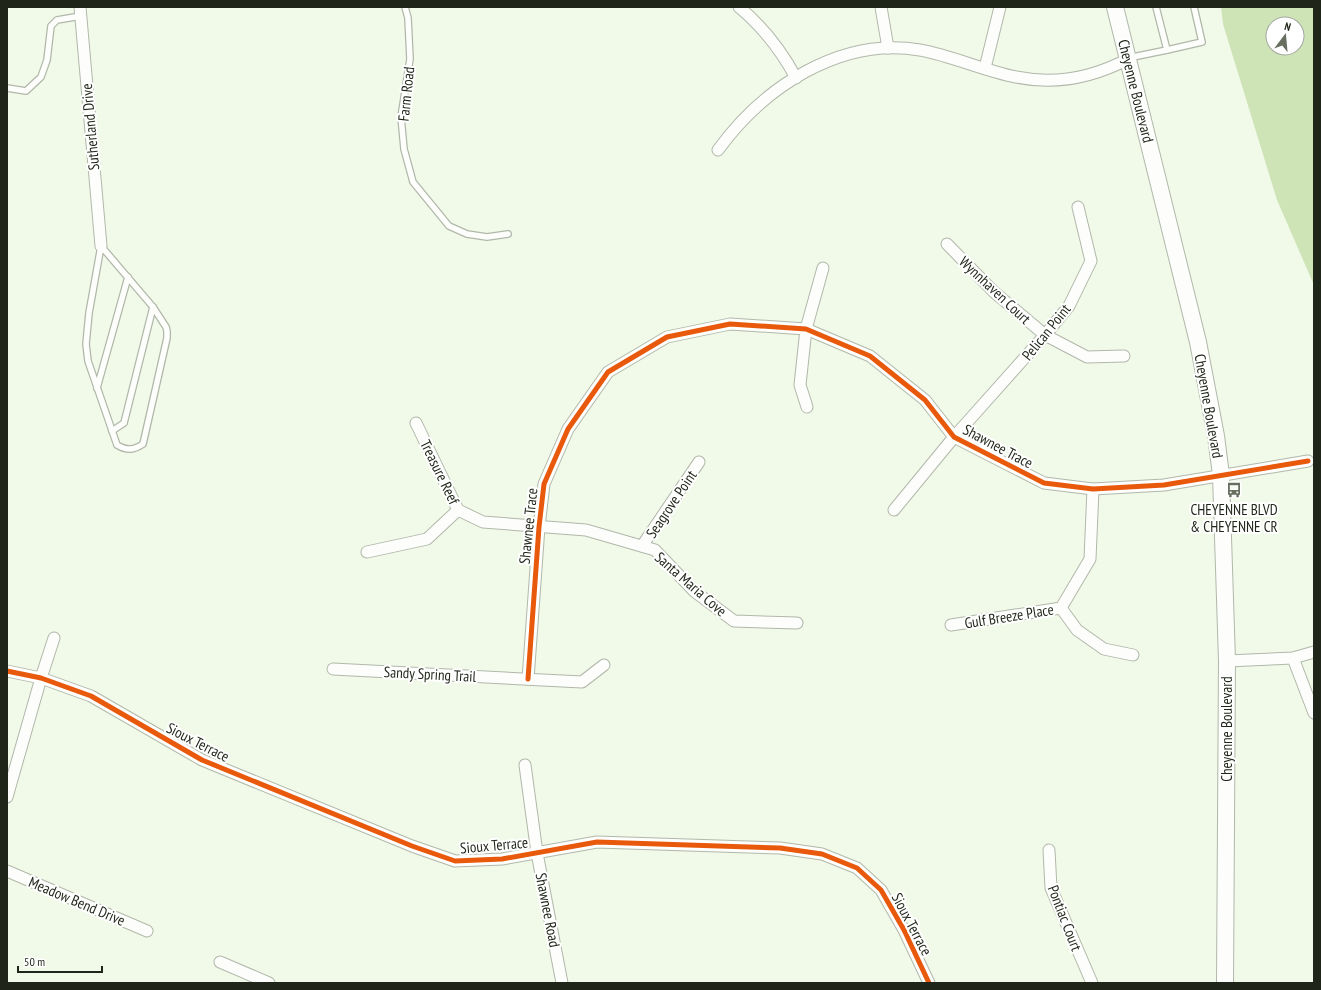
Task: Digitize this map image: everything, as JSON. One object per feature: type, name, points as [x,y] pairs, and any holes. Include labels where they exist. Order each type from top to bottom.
[{"type":"street","points":[[740,7],[769,36],[786,60],[796,78]]},
{"type":"street","points":[[881,7],[888,48]]},
{"type":"street","points":[[984,68],[1000,7]]},
{"type":"street","name":"Cheyenne Boulevard","points":[[1115,7],[1198,342],[1216,436],[1221,475],[1227,661],[1224,983]]},
{"type":"street","name":"Sutherland Drive","points":[[80,12],[101,246]]},
{"type":"street","points":[[718,150],[752,113],[771,96],[796,78],[817,66],[843,55],[888,48],[922,51],[1016,77],[1048,80],[1070,79],[1091,74],[1128,58]]},
{"type":"street","name":"Pelican Point","points":[[894,510],[954,437],[1069,306],[1091,261],[1078,207]]},
{"type":"street","name":"Wynnhaven Court","points":[[947,244],[994,292],[1045,335],[1087,357],[1124,356]]},
{"type":"street","points":[[807,407],[800,385],[806,329],[823,268]]},
{"type":"street","name":"Shawnee Trace","points":[[528,679],[539,527],[544,484],[568,428],[608,372],[667,337],[730,324],[806,329],[870,356],[925,400],[954,437],[1044,483],[1093,489],[1164,485],[1308,461]]},
{"type":"street","name":"Treasure Reef","points":[[416,423],[458,510],[483,522],[539,527]]},
{"type":"street","name":"Seagrove Point","points":[[642,546],[699,462]]},
{"type":"street","name":"Gulf Breeze Place","points":[[951,624],[1061,608],[1090,559],[1093,489]]},
{"type":"street","points":[[368,552],[427,539],[458,510]]},
{"type":"street","name":"Santa Maria Cove","points":[[539,527],[586,530],[654,550],[694,591],[734,621],[797,623]]},
{"type":"street","points":[[1061,608],[1077,630],[1104,649],[1133,655]]},
{"type":"street","points":[[7,797],[54,638]]},
{"type":"street","points":[[1227,661],[1293,658],[1314,652]]},
{"type":"street","points":[[1293,658],[1314,713]]},
{"type":"street","name":"Sandy Spring Trail","points":[[333,669],[582,682],[604,665]]},
{"type":"street","name":"Sioux Terrace","points":[[7,671],[41,678],[91,696],[202,760],[412,846],[455,861],[502,859],[596,842],[780,848],[822,854],[857,868],[881,890],[904,930],[929,983]]},
{"type":"street","name":"Shawnee Road","points":[[525,765],[536,853],[562,983]]},
{"type":"street","name":"Pontiac Court","points":[[1048,850],[1051,888],[1092,983]]},
{"type":"street","name":"Meadow Bend Drive","points":[[7,871],[147,931]]},
{"type":"street","points":[[220,962],[269,983]]},
{"type":"lane","name":"Farm Road","points":[[405,7],[408,18],[410,59],[401,117],[404,149],[413,182],[449,226],[467,234],[487,237],[508,234]]},
{"type":"lane","points":[[1156,7],[1167,50]]},
{"type":"lane","points":[[1128,58],[1202,42],[1194,7]]},
{"type":"lane","points":[[7,88],[26,91],[41,77],[47,60],[51,26],[57,20],[80,12]]},
{"type":"lane","points":[[101,246],[153,307],[167,331],[167,338],[143,444],[136,449],[125,449],[117,445],[88,361],[86,344],[89,313],[101,246]]},
{"type":"lane","points":[[97,388],[128,277]]},
{"type":"lane","points":[[112,431],[124,423],[153,307]]},
{"type":"green space","points":[[1221,7],[1314,7],[1314,285],[1277,200],[1223,24]]},
{"type":"cycle path","points":[[528,679],[539,527],[544,484],[568,429],[608,372],[667,337],[730,324],[806,329],[870,356],[925,400],[954,437],[1044,483],[1093,489],[1164,485],[1308,461]]},
{"type":"cycle path","points":[[7,671],[41,678],[91,696],[202,760],[412,846],[455,861],[502,859],[597,842],[780,848],[822,854],[857,868],[881,890],[904,930],[929,983]]},
{"type":"place","name":"CHEYENNE BLVD & CHEYENNE CR","points":[[1234,490]]}]
